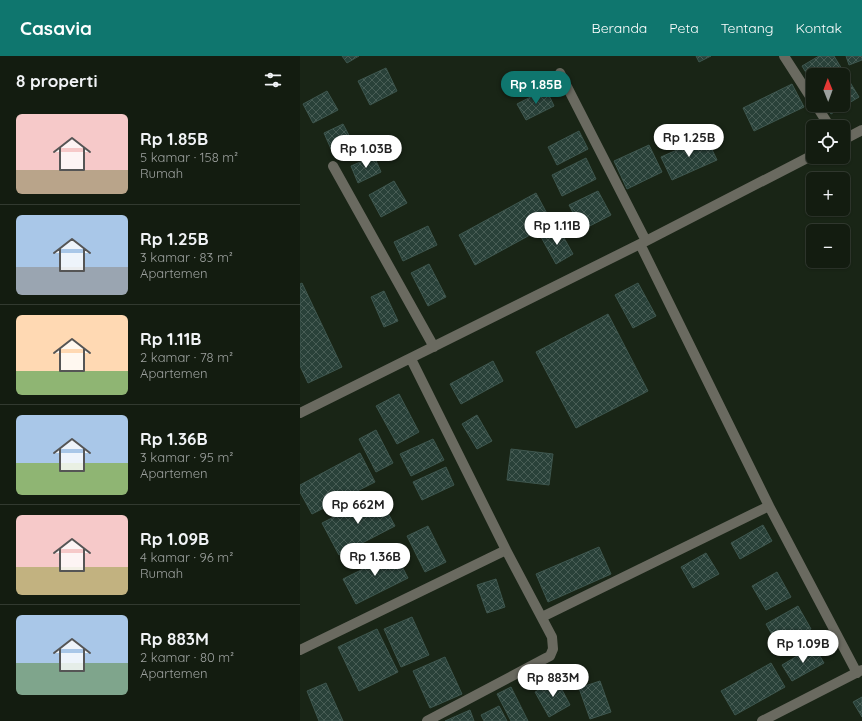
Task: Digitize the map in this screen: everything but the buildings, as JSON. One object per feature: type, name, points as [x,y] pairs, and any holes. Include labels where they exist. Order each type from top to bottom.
[{"type":"street","points":[[784,56],[806,90]]},
{"type":"street","points":[[560,73],[769,506],[860,672],[762,721]]},
{"type":"street","points":[[850,136],[862,130]]},
{"type":"street","points":[[300,413],[643,243],[806,159]]},
{"type":"street","points":[[333,166],[434,346]]},
{"type":"street","points":[[411,359],[506,550],[542,617],[552,637],[554,645],[550,656],[427,721]]},
{"type":"street","points":[[542,617],[769,506]]},
{"type":"street","points":[[300,650],[506,550]]}]
